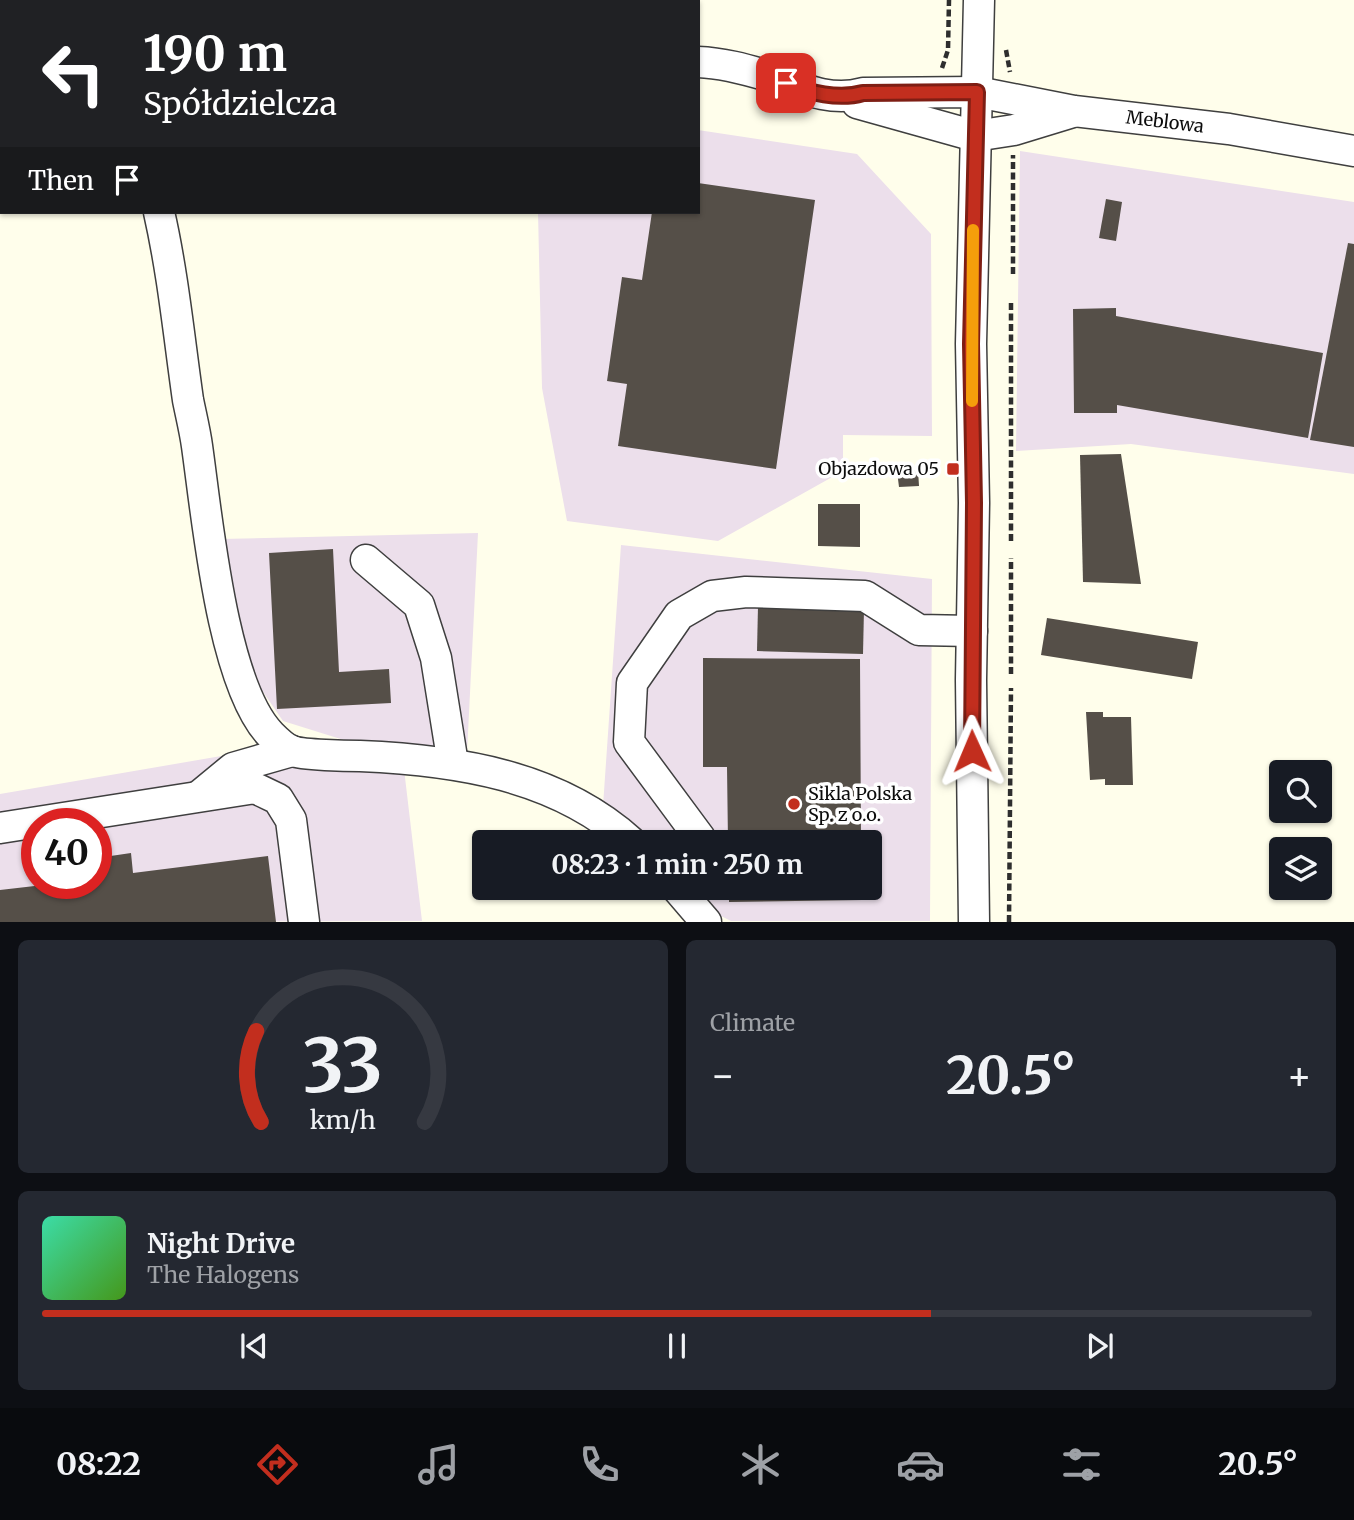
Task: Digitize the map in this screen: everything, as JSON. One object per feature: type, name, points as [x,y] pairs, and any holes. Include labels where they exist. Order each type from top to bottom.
[{"type":"street","points":[[974,922],[974,503],[971,344],[979,0]]},
{"type":"street","points":[[700,62],[723,63],[803,90],[849,97],[861,106],[975,136],[1014,130],[1074,111]]},
{"type":"street","name":"Meblowa","points":[[849,97],[863,93],[977,92],[1074,111],[1229,129],[1354,151]]},
{"type":"street","points":[[159,214],[169,258],[197,446],[207,534],[232,651],[254,710],[270,734],[292,751]]},
{"type":"street","points":[[366,560],[419,605],[436,658],[453,764]]},
{"type":"street","points":[[694,830],[629,742],[632,683],[680,615],[712,596],[746,592],[865,596],[919,630],[972,631]]},
{"type":"street","points":[[199,796],[233,768],[292,751],[467,765],[548,790],[584,806],[618,830]]},
{"type":"street","points":[[0,828],[255,788],[278,799],[291,820],[304,922]]},
{"type":"street","points":[[687,900],[706,922]]},
{"type":"path","points":[[1006,48],[1012,80]]},
{"type":"path","points":[[1013,144],[1013,274]]},
{"type":"path","points":[[1005,179],[1013,180]]},
{"type":"path","points":[[1011,302],[1011,541]]},
{"type":"path","points":[[1011,558],[1011,674]]},
{"type":"path","points":[[1009,922],[1011,688]]},
{"type":"shaded area","points":[[700,130],[857,154],[931,234],[932,436],[843,435],[843,471],[718,541],[567,521],[542,388],[538,214],[700,214]]},
{"type":"shaded area","points":[[1020,151],[1354,202],[1354,474],[1131,444],[1016,451]]},
{"type":"shaded area","points":[[478,533],[467,753],[347,741],[283,721],[248,670],[221,539]]},
{"type":"shaded area","name":"Sikla Polska Sp. z o.o.","points":[[621,545],[932,579],[930,921],[731,921],[713,912],[701,900],[882,900],[882,830],[628,830],[603,806]]},
{"type":"shaded area","points":[[268,748],[404,769],[422,921],[0,922],[0,794]]},
{"type":"building","points":[[700,183],[815,200],[776,469],[618,446],[627,384],[607,381],[622,277],[642,280],[652,214],[700,214]]},
{"type":"building","points":[[1106,199],[1122,202],[1116,241],[1099,238]]},
{"type":"building","points":[[1348,243],[1354,244],[1354,447],[1310,440]]},
{"type":"building","points":[[1116,308],[1116,316],[1323,353],[1308,438],[1117,405],[1117,413],[1074,413],[1073,309]]},
{"type":"building","points":[[1121,454],[1141,584],[1083,582],[1080,455]]},
{"type":"building","points":[[918,470],[919,486],[899,487],[897,471]]},
{"type":"building","points":[[818,504],[860,504],[860,547],[818,546]]},
{"type":"building","points":[[333,549],[339,672],[389,669],[391,703],[277,709],[269,553]]},
{"type":"building","points":[[758,606],[864,609],[863,654],[757,651]]},
{"type":"building","points":[[1047,618],[1198,642],[1192,679],[1041,655]]},
{"type":"building","points":[[703,658],[860,659],[861,830],[728,830],[727,767],[703,767]]},
{"type":"building","points":[[1086,712],[1103,712],[1103,717],[1131,717],[1133,785],[1105,785],[1105,779],[1090,780]]},
{"type":"building","points":[[131,853],[133,873],[268,856],[276,922],[0,922],[0,890],[21,888],[21,899],[112,899],[112,856]]},
{"type":"building","points":[[729,900],[862,900],[729,902]]},
{"type":"slow traffic","points":[[972,401],[973,230]]},
{"type":"place","name":"Objazdowa 05","points":[[953,469]]},
{"type":"place","name":"Sikla Polska Sp. z o.o.","points":[[794,804]]},
{"type":"route","points":[[786,83],[803,90],[849,97],[863,93],[977,92],[971,344],[974,503],[972,751]]}]
